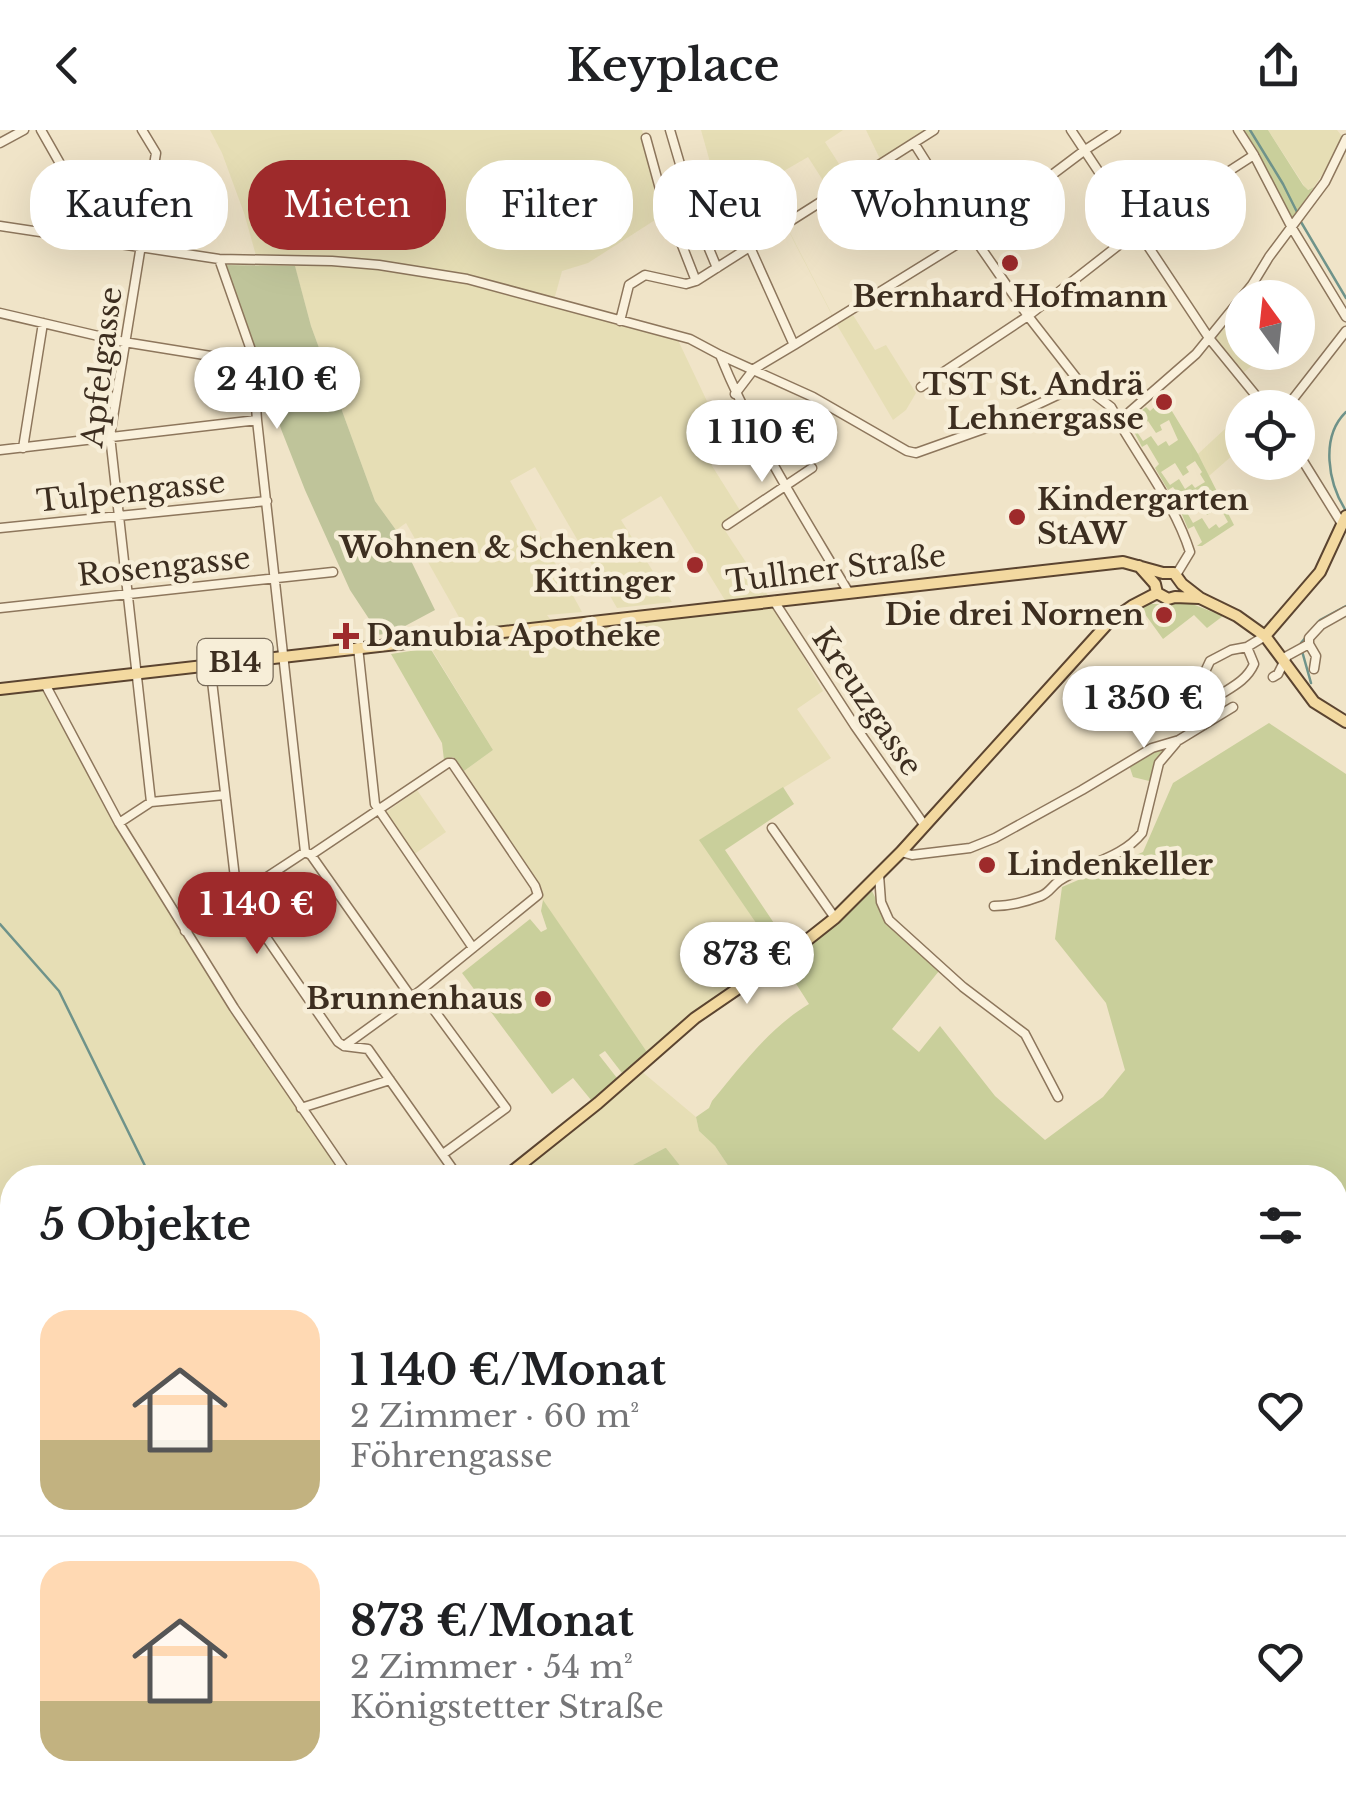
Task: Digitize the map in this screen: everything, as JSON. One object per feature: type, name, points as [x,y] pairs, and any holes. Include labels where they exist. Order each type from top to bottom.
[{"type":"main road","points":[[1265,636],[1320,572],[1344,519]]},
{"type":"main road","name":"Tullner Straße","points":[[0,688],[1112,562],[1130,562],[1163,573]]},
{"type":"main road","points":[[1139,566],[1164,598],[1200,598]]},
{"type":"main road","name":"B14","points":[[1163,573],[1179,579]]},
{"type":"main road","points":[[521,1165],[695,1018],[835,918],[901,852],[1109,622],[1156,588],[1163,573]]},
{"type":"main road","points":[[1175,597],[1180,591],[1179,579]]},
{"type":"main road","points":[[1179,579],[1200,598],[1238,616],[1265,636],[1314,702],[1346,722]]},
{"type":"street","points":[[0,144],[24,130]]},
{"type":"street","points":[[41,130],[58,160]]},
{"type":"street","name":"Apfelgasse","points":[[142,130],[156,153],[155,160]]},
{"type":"street","points":[[670,130],[695,215],[718,268]]},
{"type":"street","points":[[797,218],[934,130]]},
{"type":"street","points":[[1071,130],[1092,160]]},
{"type":"street","points":[[1065,165],[1116,130]]},
{"type":"street","points":[[1238,130],[1346,317]]},
{"type":"street","points":[[646,138],[660,189],[696,281]]},
{"type":"street","points":[[1123,428],[1126,416],[1196,354],[1252,285],[1326,182],[1346,139]]},
{"type":"street","points":[[914,143],[925,160]]},
{"type":"street","points":[[1246,160],[1254,155]]},
{"type":"street","points":[[0,226],[30,231]]},
{"type":"street","name":"Apfelgasse","points":[[139,250],[110,436],[151,802]]},
{"type":"street","points":[[160,250],[219,259],[379,265],[467,279],[690,339],[813,397],[916,453],[992,426],[1081,384]]},
{"type":"street","points":[[620,321],[629,285],[644,275],[686,284],[747,250]]},
{"type":"street","points":[[751,250],[794,345]]},
{"type":"street","points":[[736,394],[754,370],[948,250]]},
{"type":"street","points":[[982,250],[1081,384],[1111,407],[1174,512],[1190,552],[1179,579]]},
{"type":"street","points":[[920,387],[1028,316],[1112,250]]},
{"type":"street","points":[[1151,250],[1209,338],[1251,390]]},
{"type":"street","points":[[219,259],[254,363],[257,420],[308,854],[411,997]]},
{"type":"street","points":[[0,313],[124,342],[254,363]]},
{"type":"street","points":[[24,448],[43,323]]},
{"type":"street","points":[[1300,390],[1346,332]]},
{"type":"street","points":[[720,356],[784,486],[848,593]]},
{"type":"street","points":[[1111,407],[1137,406]]},
{"type":"street","points":[[0,450],[257,420]]},
{"type":"street","points":[[726,525],[812,468]]},
{"type":"street","points":[[1315,477],[1344,519]]},
{"type":"street","name":"Tulpengasse","points":[[0,528],[267,501]]},
{"type":"street","name":"Rosengasse","points":[[0,608],[333,572]]},
{"type":"street","name":"Kreuzgasse","points":[[774,601],[925,826]]},
{"type":"street","points":[[1273,676],[1284,660],[1304,647],[1321,626],[1346,611]]},
{"type":"street","points":[[1215,718],[1218,696],[1203,676],[1210,661],[1265,636]]},
{"type":"street","points":[[358,647],[375,804],[473,948]]},
{"type":"street","points":[[1218,696],[1242,681],[1251,670],[1254,664],[1247,647]]},
{"type":"street","points":[[1304,647],[1316,656],[1314,669]]},
{"type":"street","points":[[210,664],[237,895],[338,1042],[368,1049],[450,1165]]},
{"type":"street","points":[[45,684],[118,822],[341,1165]]},
{"type":"street","points":[[994,906],[1046,894],[1055,883],[1136,840],[1142,833],[1159,763],[1180,740],[1232,707]]},
{"type":"street","points":[[901,852],[912,855],[970,848],[1030,820],[1152,748],[1180,740]]},
{"type":"street","points":[[185,930],[452,763],[538,895],[420,991],[344,1046]]},
{"type":"street","points":[[118,822],[151,802],[224,795]]},
{"type":"street","points":[[772,828],[835,918]]},
{"type":"street","points":[[879,875],[889,920],[989,1009],[1025,1034],[1058,1097]]},
{"type":"street","points":[[420,991],[506,1108],[443,1154]]},
{"type":"street","points":[[301,1108],[390,1080]]},
{"type":"shaded area","points":[[210,130],[642,130],[653,168],[653,221],[633,234],[633,160],[466,160],[466,250],[608,250],[588,263],[562,271],[554,300],[676,336],[725,439],[704,453],[741,512],[722,526],[823,691],[797,709],[831,758],[700,840],[778,955],[716,997],[647,1052],[541,898],[539,887],[464,771],[493,750],[429,645],[485,637],[481,625],[464,626],[406,523],[396,530],[375,501],[311,326],[295,267],[259,266],[254,250],[446,250],[446,160],[248,160],[248,227],[228,160]],"holes":[[[535,467],[617,608],[672,602],[621,520],[661,496],[731,610],[559,631],[547,615],[582,612],[510,481]]]},
{"type":"shaded area","points":[[701,130],[843,130],[825,142],[836,160],[817,160],[817,171],[808,157],[797,163],[797,160],[709,160]]},
{"type":"shaded area","points":[[866,130],[927,130],[880,159]]},
{"type":"shaded area","points":[[1268,130],[1337,130],[1342,136],[1324,172],[1314,187],[1307,190]]},
{"type":"shaded area","points":[[797,246],[837,324],[853,315],[875,350],[886,345],[916,393],[906,410],[893,420],[837,325]]},
{"type":"shaded area","points":[[1225,328],[1225,349],[1217,340]]},
{"type":"shaded area","points":[[1225,429],[1225,462],[1209,476],[1198,454]]},
{"type":"shaded area","points":[[44,688],[113,820],[198,960],[338,1165],[0,1165],[0,694]]},
{"type":"shaded area","points":[[417,790],[446,832],[413,855],[385,813]]},
{"type":"shaded area","points":[[640,1070],[696,1117],[699,1131],[728,1165],[679,1165],[665,1148],[633,1165],[525,1165]]},
{"type":"green space","points":[[1244,130],[1268,130],[1303,185],[1308,190],[1314,187],[1292,219],[1257,150]]},
{"type":"green space","points":[[225,265],[295,266],[311,326],[375,501],[396,530],[435,610],[392,633],[377,635],[350,590],[281,429]]},
{"type":"green space","points":[[1161,401],[1167,403],[1234,525],[1202,546],[1197,546],[1202,542],[1194,526],[1188,529],[1178,505],[1183,501],[1173,487],[1168,490],[1155,468],[1159,464],[1147,444],[1142,447],[1131,426],[1132,418],[1146,407],[1150,411]],"holes":[[[1169,420],[1178,440],[1169,446],[1166,441],[1158,446],[1151,436],[1143,441],[1135,429],[1148,421],[1156,433]],[[1195,461],[1205,482],[1185,489],[1179,479],[1170,485],[1161,472],[1175,463],[1183,476],[1189,472],[1186,467]],[[1198,501],[1207,515],[1212,512],[1210,507],[1219,502],[1228,522],[1209,529],[1202,518],[1193,523],[1185,509]]]},
{"type":"green space","points":[[1182,600],[1223,616],[1207,628],[1194,615],[1163,639],[1142,610],[1147,604]]},
{"type":"green space","points":[[430,648],[493,750],[464,771],[453,757],[444,760],[442,743],[391,654]]},
{"type":"green space","points":[[1269,723],[1346,774],[1346,1165],[728,1165],[699,1131],[696,1117],[709,1108],[768,1036],[809,1004],[784,965],[872,891],[887,921],[939,971],[892,1029],[919,1052],[940,1026],[995,1096],[1045,1140],[1103,1097],[1125,1070],[1106,1003],[1055,939],[1062,887],[1143,852],[1173,783]]},
{"type":"green space","points":[[1172,744],[1149,781],[1133,777],[1129,765]]},
{"type":"green space","points":[[783,787],[794,804],[725,850],[790,947],[778,955],[699,840]]},
{"type":"green space","points":[[543,900],[647,1052],[622,1073],[605,1051],[599,1055],[617,1078],[591,1100],[573,1078],[552,1094],[462,973],[530,919],[541,932],[547,929],[541,911]]},
{"type":"green space","points":[[665,1148],[679,1165],[633,1165]]},
{"type":"waterway","points":[[1250,130],[1298,214]]},
{"type":"waterway","points":[[1301,222],[1346,298]]},
{"type":"waterway","points":[[1346,412],[1332,434],[1330,447],[1331,474],[1346,511]]},
{"type":"waterway","points":[[1301,643],[1320,620],[1346,606]]},
{"type":"waterway","points":[[1302,651],[1311,683]]},
{"type":"waterway","points":[[0,924],[59,991],[145,1165]]},
{"type":"place","name":"Bernhard Hofmann","points":[[1010,263]]},
{"type":"place","name":"TST St. Andrä Lehnergasse","points":[[1164,402]]},
{"type":"place","name":"Kindergarten StAW","points":[[1017,517]]},
{"type":"place","name":"Wohnen & Schenken Kittinger","points":[[695,565]]},
{"type":"place","name":"Die drei Nornen","points":[[1164,615]]},
{"type":"place","name":"Danubia Apotheke","points":[[346,636]]},
{"type":"place","name":"Lindenkeller","points":[[987,865]]},
{"type":"place","name":"Brunnenhaus","points":[[543,999]]}]
